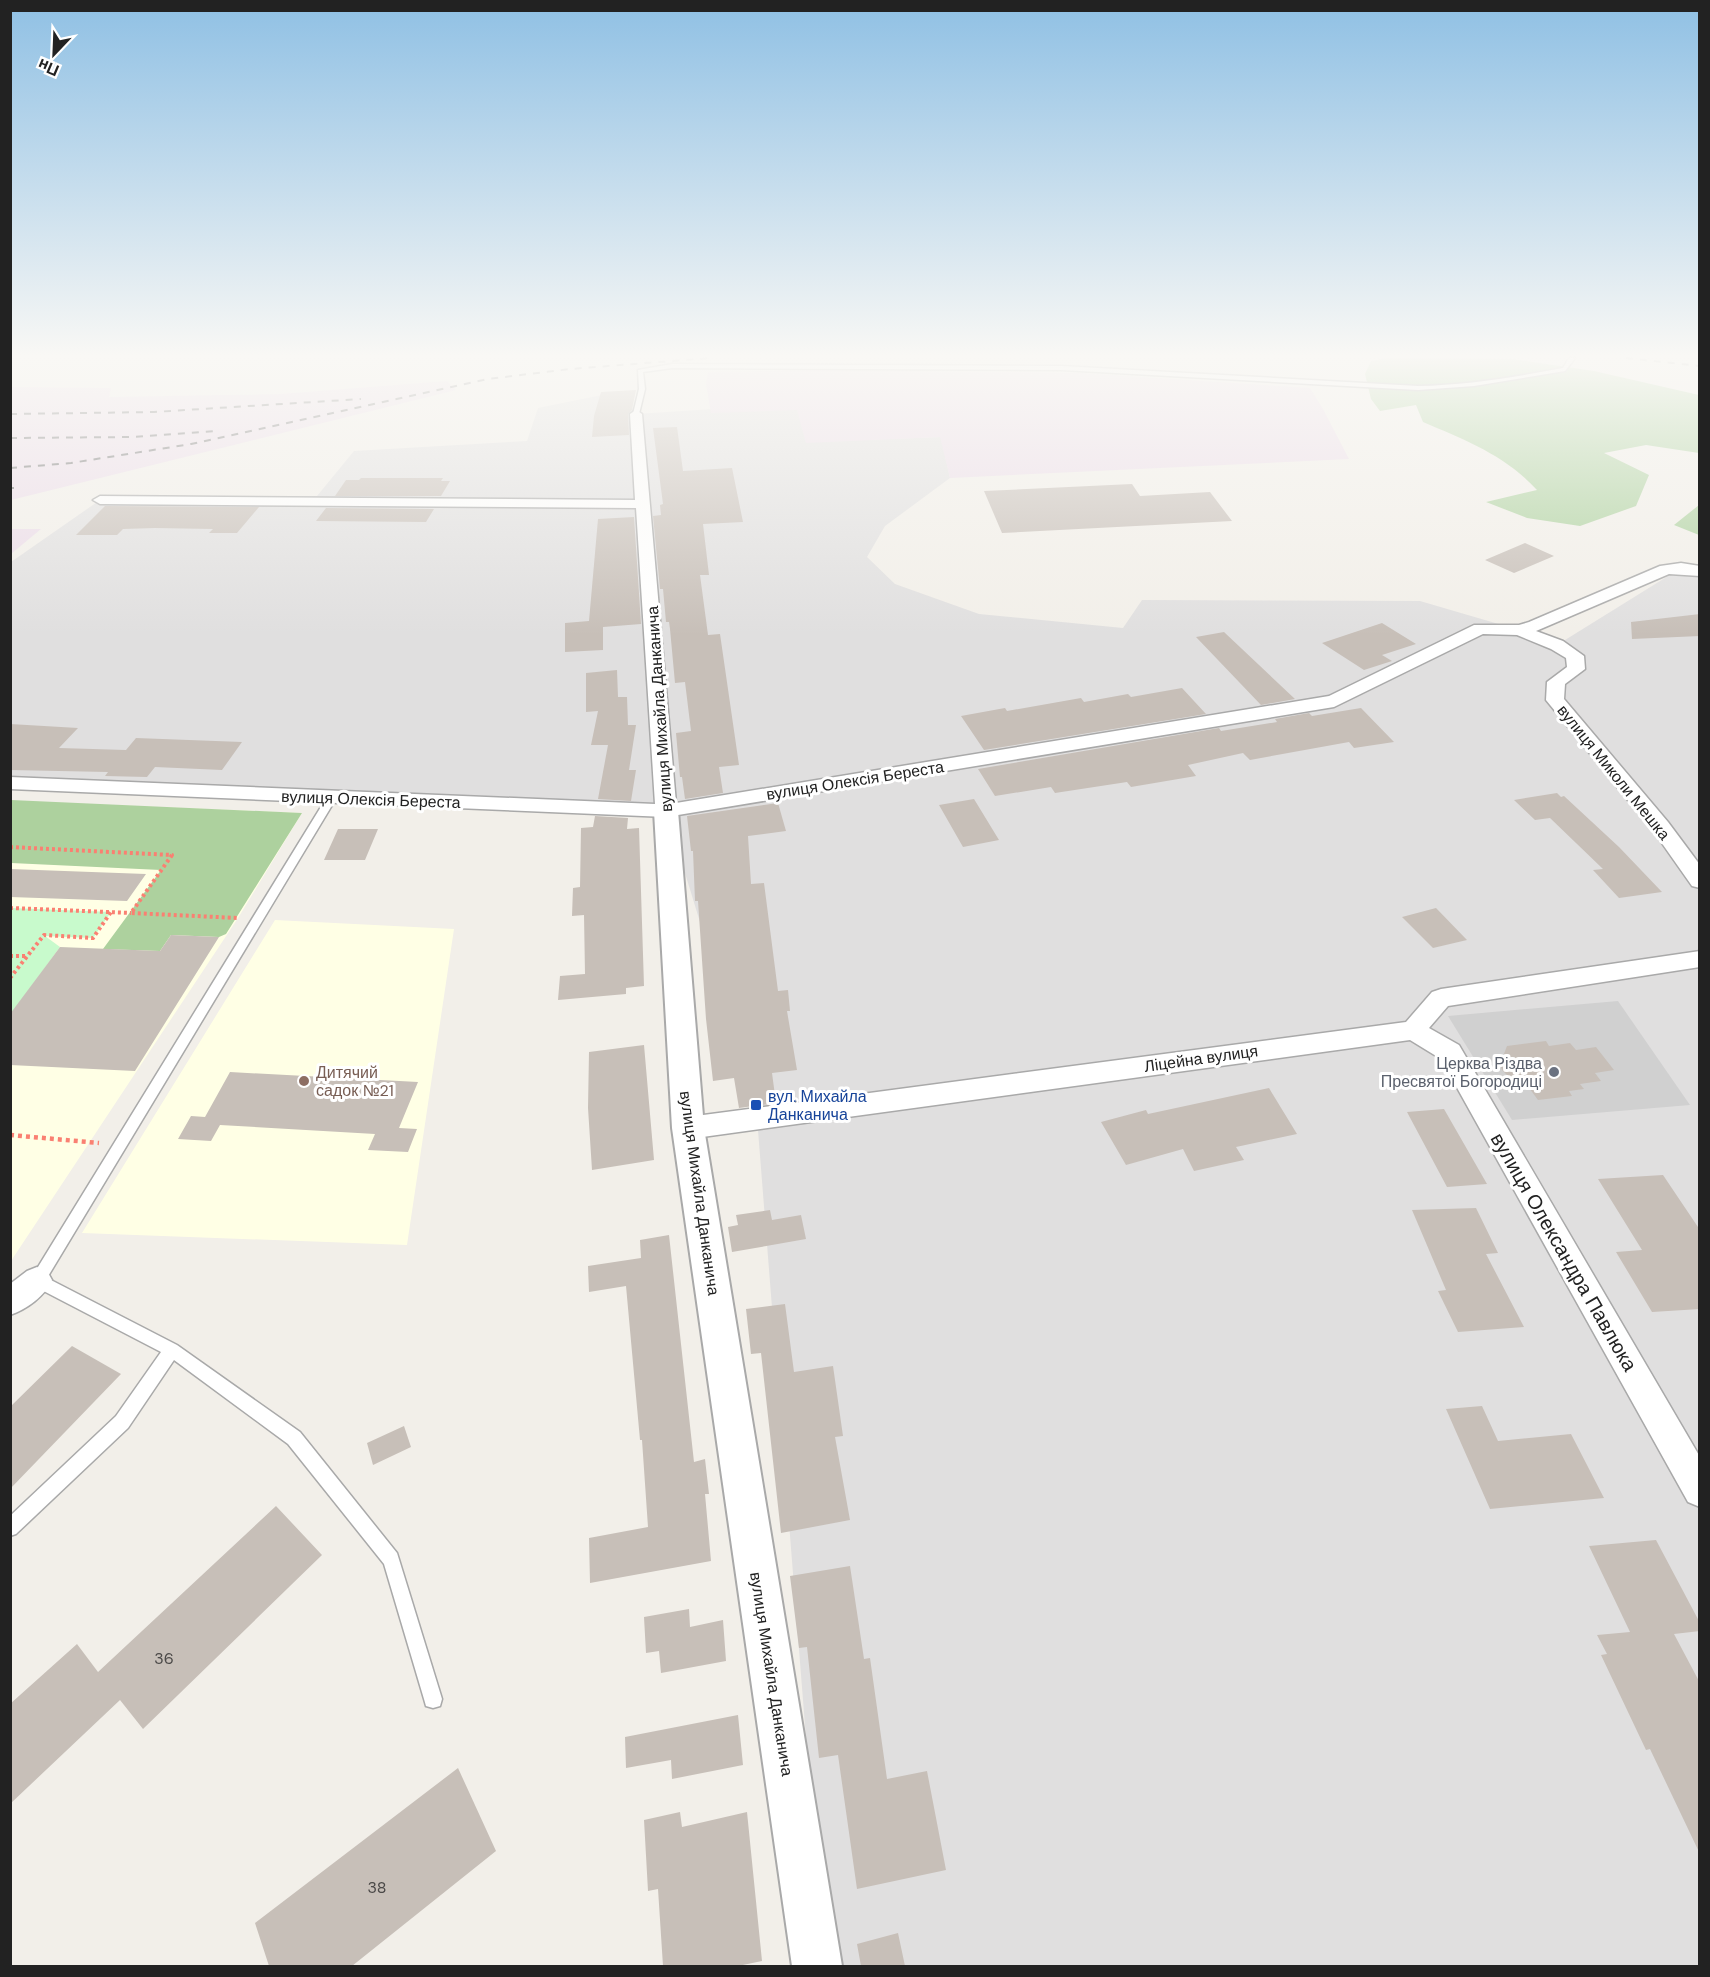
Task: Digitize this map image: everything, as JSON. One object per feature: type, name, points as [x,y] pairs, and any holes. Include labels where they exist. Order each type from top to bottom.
[{"type":"street","name":"вулиця Михайла Данканича","points":[[639,450],[688,1128],[816,1966]]},
{"type":"street","points":[[100,500],[644,504]]},
{"type":"street","name":"вулиця Олексія Береста","points":[[10,783],[666,810],[1334,701],[1479,629],[1519,630],[1535,626],[1666,569],[1681,568],[1700,571]]},
{"type":"street","name":"вулиця Миколи Мешка","points":[[1519,630],[1557,645],[1575,656],[1576,669],[1556,682],[1555,700],[1661,827],[1700,881]]},
{"type":"street","points":[[1413,1030],[1441,998],[1700,959]]},
{"type":"street","name":"Ліцейна вулиця","points":[[688,1128],[1413,1030]]},
{"type":"street","name":"вулиця Олександра Павлюка","points":[[1413,1030],[1450,1052],[1700,1490]]},
{"type":"street","points":[[10,1302],[37,1280]]},
{"type":"lane","points":[[332,797],[37,1280],[172,1350],[294,1438],[391,1559],[433,1699]]},
{"type":"lane","points":[[10,1528],[122,1422],[172,1350]]},
{"type":"path","points":[[10,847],[172,855],[131,913]]},
{"type":"path","points":[[10,908],[258,919]]},
{"type":"path","points":[[10,978],[44,935],[93,938],[111,912]]},
{"type":"path","points":[[10,956],[27,956]]},
{"type":"path","points":[[10,1135],[120,1145]]},
{"type":"shaded area","points":[[11,450],[212,450],[11,500]]},
{"type":"shaded area","points":[[943,450],[1344,450],[1349,459],[950,478]]},
{"type":"shaded area","points":[[944,450],[950,478],[885,526],[867,557],[895,584],[979,614],[1123,628],[1142,600],[1420,601],[1519,630],[1557,645],[1681,568],[1699,572],[1699,1966],[824,1966],[756,1105],[666,811],[11,783],[11,562],[100,500],[317,496],[354,451]]},
{"type":"shaded area","points":[[11,529],[41,529],[11,554]]},
{"type":"shaded area","points":[[11,801],[302,813],[238,918],[11,1261]]},
{"type":"shaded area","name":"Дитячий садок №21","points":[[275,920],[454,929],[407,1245],[82,1233]]},
{"type":"shaded area","points":[[1618,1001],[1690,1105],[1512,1120],[1448,1016]]},
{"type":"green space","points":[[1484,450],[1618,450],[1604,453],[1649,475],[1636,506],[1580,526],[1527,518],[1486,502],[1537,490],[1512,467]]},
{"type":"green space","points":[[1681,450],[1699,450],[1699,453]]},
{"type":"green space","points":[[1699,505],[1699,535],[1674,525]]},
{"type":"green space","points":[[11,800],[302,813],[226,934],[219,937],[171,935],[160,951],[103,949],[161,870],[11,863]]},
{"type":"green space","points":[[11,908],[111,912],[93,938],[45,936],[60,947],[11,1014]]},
{"type":"building","points":[[656,450],[680,450],[683,471],[732,468],[743,522],[703,524],[709,575],[700,575],[708,635],[720,634],[739,765],[719,767],[723,793],[685,799],[682,777],[680,777],[676,733],[691,731],[685,682],[675,683],[669,622],[666,622],[663,589],[660,589],[653,516],[661,515],[660,505],[663,504]]},
{"type":"building","points":[[443,478],[441,481],[450,481],[441,496],[335,496],[346,480]]},
{"type":"building","points":[[1132,484],[1140,496],[1210,492],[1232,521],[1002,533],[984,491]]},
{"type":"building","points":[[105,506],[259,507],[237,533],[209,533],[213,529],[155,528],[123,529],[117,535],[76,535]]},
{"type":"building","points":[[326,508],[434,509],[426,522],[316,521]]},
{"type":"building","points":[[634,517],[641,624],[603,627],[603,650],[565,652],[565,623],[589,621],[598,519]]},
{"type":"building","points":[[1525,543],[1554,556],[1514,573],[1485,560]]},
{"type":"building","points":[[1700,614],[1700,636],[1632,639],[1631,622]]},
{"type":"building","points":[[1382,623],[1416,644],[1382,655],[1392,661],[1364,670],[1322,643]]},
{"type":"building","points":[[1224,632],[1295,699],[1261,705],[1196,637]]},
{"type":"building","points":[[617,670],[618,697],[627,697],[628,725],[636,725],[629,770],[636,770],[631,801],[598,799],[608,745],[591,745],[598,711],[586,712],[586,673]]},
{"type":"building","points":[[1182,688],[1206,714],[984,750],[961,716],[1005,708],[1007,711],[1081,698],[1084,702]]},
{"type":"building","points":[[1361,708],[1394,742],[1354,748],[1349,742],[1250,760],[1243,753],[1188,765],[1196,776],[1131,787],[1127,782],[1055,793],[1051,787],[995,796],[978,769],[1219,728],[1221,731],[1277,722],[1275,719],[1309,713],[1312,716]]},
{"type":"building","points":[[10,724],[78,728],[59,748],[126,750],[136,738],[242,742],[222,770],[155,767],[147,777],[105,776],[108,772],[10,770]]},
{"type":"building","points":[[1557,793],[1561,797],[1564,796],[1619,847],[1662,892],[1619,898],[1593,870],[1603,869],[1550,818],[1535,820],[1514,800]]},
{"type":"building","points":[[974,799],[999,840],[963,847],[939,805]]},
{"type":"building","points":[[778,803],[786,831],[748,836],[751,884],[764,883],[778,991],[788,990],[790,1011],[787,1011],[797,1070],[772,1073],[776,1103],[739,1108],[734,1078],[713,1081],[706,1019],[698,901],[695,901],[693,851],[691,851],[687,816]]},
{"type":"building","points":[[595,816],[628,818],[627,829],[639,828],[644,986],[626,988],[626,994],[558,1000],[560,976],[585,974],[584,915],[572,916],[573,888],[580,887],[581,828],[593,827]]},
{"type":"building","points":[[338,829],[378,829],[365,860],[324,860]]},
{"type":"building","points":[[10,869],[146,874],[127,901],[10,897]]},
{"type":"building","points":[[1436,908],[1467,940],[1433,948],[1402,917]]},
{"type":"building","points":[[171,935],[219,937],[135,1071],[10,1065],[10,1014],[60,947],[160,951]]},
{"type":"building","name":"Церква Різдва Пресвятої Богородиці","points":[[1546,1041],[1549,1046],[1570,1043],[1576,1050],[1596,1047],[1614,1070],[1595,1073],[1601,1081],[1580,1084],[1584,1089],[1569,1091],[1572,1096],[1538,1100],[1524,1081],[1508,1076],[1500,1064],[1507,1046]]},
{"type":"building","points":[[644,1045],[654,1160],[592,1170],[588,1108],[589,1052]]},
{"type":"building","points":[[230,1072],[418,1082],[399,1128],[417,1129],[408,1152],[368,1150],[375,1134],[220,1125],[211,1141],[178,1139],[191,1116],[205,1117]]},
{"type":"building","points":[[1269,1088],[1297,1134],[1236,1147],[1244,1160],[1194,1171],[1183,1149],[1126,1165],[1101,1122],[1146,1110],[1148,1114]]},
{"type":"building","points":[[1444,1109],[1487,1184],[1447,1187],[1407,1112]]},
{"type":"building","points":[[1663,1175],[1700,1230],[1700,1309],[1652,1312],[1616,1252],[1642,1250],[1598,1179]]},
{"type":"building","points":[[1476,1208],[1498,1253],[1486,1254],[1524,1327],[1458,1332],[1438,1291],[1446,1290],[1412,1210]]},
{"type":"building","points":[[770,1210],[772,1220],[801,1215],[806,1239],[732,1252],[728,1227],[738,1225],[736,1215]]},
{"type":"building","points":[[669,1235],[694,1462],[705,1459],[709,1494],[705,1494],[711,1561],[590,1583],[589,1538],[648,1527],[642,1440],[640,1440],[626,1286],[589,1292],[588,1266],[641,1258],[640,1240]]},
{"type":"building","points":[[785,1304],[794,1372],[833,1366],[843,1436],[835,1437],[850,1520],[781,1533],[761,1353],[751,1354],[746,1309]]},
{"type":"building","points":[[72,1346],[121,1374],[10,1489],[10,1407]]},
{"type":"building","points":[[1482,1406],[1498,1441],[1571,1434],[1604,1498],[1490,1509],[1446,1409]]},
{"type":"building","points":[[404,1426],[411,1447],[373,1465],[367,1443]]},
{"type":"building","points":[[276,1506],[322,1555],[143,1729],[120,1700],[10,1804],[10,1704],[77,1644],[98,1672]]},
{"type":"building","points":[[1656,1540],[1700,1623],[1700,1631],[1674,1634],[1700,1683],[1700,1854],[1650,1749],[1646,1750],[1601,1655],[1607,1654],[1597,1635],[1630,1632],[1589,1546]]},
{"type":"building","points":[[850,1566],[864,1659],[870,1658],[887,1779],[927,1771],[946,1870],[857,1889],[838,1755],[819,1758],[807,1647],[799,1648],[790,1576]]},
{"type":"building","points":[[689,1609],[690,1627],[723,1620],[726,1661],[661,1673],[659,1651],[646,1653],[644,1617]]},
{"type":"building","points":[[738,1715],[743,1765],[672,1779],[671,1760],[626,1768],[625,1737]]},
{"type":"building","points":[[458,1768],[496,1851],[352,1966],[269,1966],[255,1923]]},
{"type":"building","points":[[680,1812],[682,1827],[747,1812],[762,1961],[738,1966],[663,1966],[658,1889],[648,1891],[644,1820]]},
{"type":"building","points":[[898,1933],[905,1966],[861,1966],[857,1944]]},
{"type":"railway","points":[[10,468],[71,463],[151,450]]},
{"type":"place","name":"Церква Різдва Пресвятої Богородиці","points":[[1554,1072]]},
{"type":"place","name":"Дитячий садок №21","points":[[304,1081]]},
{"type":"place","name":"вул. Михайла Данканича","points":[[756,1105]]}]
